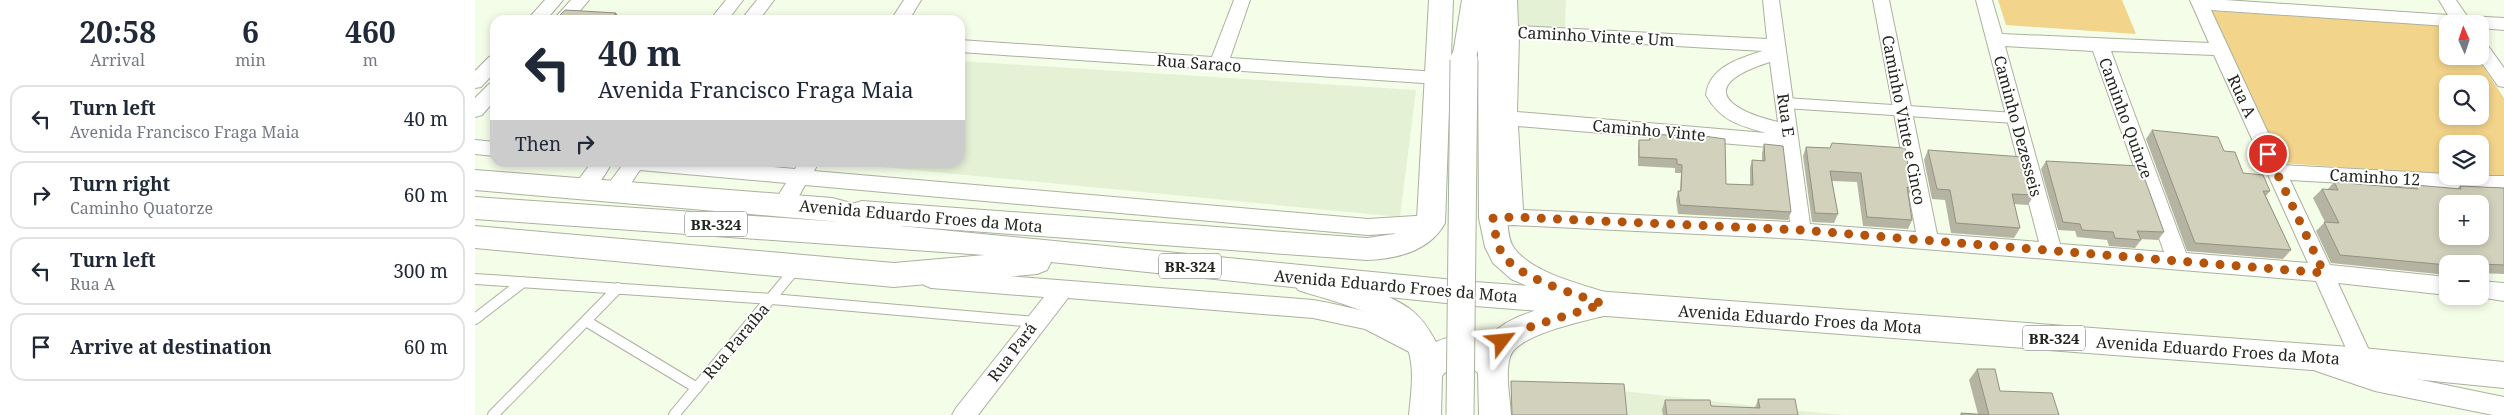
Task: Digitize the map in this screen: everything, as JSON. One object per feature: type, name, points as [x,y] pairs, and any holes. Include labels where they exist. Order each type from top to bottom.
[{"type":"main road","points":[[1441,0],[1431,223],[1447,236],[1459,237],[1470,236],[1503,218]]},
{"type":"main road","points":[[1456,0],[1464,54],[1460,415]]},
{"type":"main road","points":[[1464,54],[1475,0]]},
{"type":"main road","points":[[1489,0],[1503,218],[1496,240],[1503,256],[1516,268],[1537,279],[1603,304]]},
{"type":"main road","name":"Avenida Eduardo Froes da Mota","points":[[475,180],[783,204],[940,220],[1367,249],[1386,248],[1402,244],[1421,233],[1431,223]]},
{"type":"main road","name":"Avenida Eduardo Froes da Mota","points":[[475,208],[957,241],[1285,276],[1603,304],[2363,361],[2504,375]]},
{"type":"main road","points":[[832,209],[957,241]]},
{"type":"main road","name":"Avenida Eduardo Froes da Mota","points":[[475,238],[894,275],[1096,257]]},
{"type":"main road","points":[[1285,276],[1338,290],[1381,306],[1412,331],[1419,339],[1425,362],[1425,415]]},
{"type":"main road","points":[[1495,415],[1494,368],[1497,351],[1502,341],[1517,331],[1603,304]]},
{"type":"main road","points":[[1425,362],[1451,348],[1469,348],[1494,368]]},
{"type":"street","points":[[540,15],[555,0]]},
{"type":"street","points":[[567,15],[581,0]]},
{"type":"street","points":[[723,15],[735,0]]},
{"type":"street","points":[[754,15],[766,0]]},
{"type":"street","points":[[903,15],[913,0]]},
{"type":"street","points":[[1218,65],[1242,0]]},
{"type":"street","points":[[1509,0],[1510,31]]},
{"type":"street","name":"Rua E","points":[[1771,0],[1801,230]]},
{"type":"street","name":"Caminho Vinte e Cinco","points":[[1881,0],[1928,241]]},
{"type":"street","name":"Caminho Dezesseis","points":[[1984,0],[2052,251]]},
{"type":"street","points":[[2447,0],[2457,15]]},
{"type":"street","points":[[2199,2],[2439,21]]},
{"type":"street","name":"Rua A","points":[[2199,2],[2363,361]]},
{"type":"street","points":[[2489,24],[2504,24]]},
{"type":"street","name":"Caminho Vinte e Um","points":[[1503,218],[1510,31],[1778,50]]},
{"type":"street","name":"Caminho Quinze","points":[[1995,40],[2100,45],[2178,261]]},
{"type":"street","points":[[2100,45],[2220,49]]},
{"type":"street","name":"Rua Saraco","points":[[965,46],[1218,65],[1438,78]]},
{"type":"street","points":[[1778,50],[1738,67],[1723,76],[1716,86],[1715,96],[1721,105],[1733,114],[1789,137]]},
{"type":"street","points":[[2489,60],[2504,81]]},
{"type":"street","points":[[483,80],[490,70]]},
{"type":"street","points":[[475,110],[490,94]]},
{"type":"street","name":"Caminho Vinte","points":[[1507,118],[1789,137]]},
{"type":"street","points":[[475,148],[490,150]]},
{"type":"street","points":[[582,188],[599,167]]},
{"type":"street","points":[[613,191],[632,167]]},
{"type":"street","points":[[733,167],[806,170],[1343,225],[1368,227],[1431,223]]},
{"type":"street","points":[[783,204],[806,170]]},
{"type":"street","name":"Caminho 12","points":[[2276,172],[2504,184]]},
{"type":"street","points":[[1503,218],[1801,230],[2324,273],[2439,285]]},
{"type":"street","points":[[894,275],[1313,309],[1375,322],[1395,331],[1425,362]]},
{"type":"street","name":"Rua Pará","points":[[964,415],[1035,322],[1062,290]]},
{"type":"street","points":[[2489,291],[2504,292]]},
{"type":"street","points":[[2298,356],[2375,381],[2504,407]]},
{"type":"lane","points":[[1785,102],[1902,112],[2015,118]]},
{"type":"lane","name":"Rua Paraíba","points":[[674,415],[797,267]]},
{"type":"lane","points":[[475,278],[772,299],[1035,322]]},
{"type":"lane","points":[[475,320],[523,282]]},
{"type":"lane","points":[[493,415],[618,288]]},
{"type":"lane","points":[[586,321],[697,388]]},
{"type":"shaded area","points":[[1514,0],[1566,0],[1565,31],[1515,27]]},
{"type":"shaded area","points":[[1998,0],[2122,0],[2136,34],[2006,25]]},
{"type":"shaded area","points":[[2212,11],[2439,25],[2439,65],[2482,65],[2489,75],[2439,75],[2439,125],[2489,125],[2489,76],[2504,98],[2504,180],[2489,178],[2489,135],[2439,135],[2439,174],[2281,163]]},
{"type":"shaded area","points":[[965,61],[1416,90],[1400,217],[883,167],[965,167]]},
{"type":"shaded area","points":[[1623,391],[1790,410],[1845,415],[1625,415]]},
{"type":"building","points":[[565,10],[616,13],[614,15],[560,15]]},
{"type":"building","points":[[2152,130],[2218,137],[2224,151],[2235,152],[2243,173],[2263,175],[2270,191],[2263,191],[2291,250],[2195,243]]},
{"type":"building","points":[[1683,133],[1725,139],[1726,184],[1753,185],[1752,160],[1765,161],[1764,144],[1783,146],[1791,212],[1680,205],[1678,191],[1681,191],[1682,165],[1677,164],[1677,159],[1639,157],[1639,140],[1650,140],[1650,134],[1683,136]]},
{"type":"building","points":[[1832,143],[1905,148],[1912,188],[1907,187],[1912,220],[1867,217],[1861,173],[1830,171],[1838,214],[1815,213],[1806,147],[1830,148]]},
{"type":"building","points":[[1928,150],[2023,157],[2034,195],[2012,194],[2020,228],[1956,223],[1950,190],[1937,189]]},
{"type":"building","points":[[2046,161],[2140,166],[2164,232],[2137,231],[2141,240],[2115,238],[2113,232],[2082,230],[2080,224],[2063,222]]},
{"type":"building","points":[[2334,182],[2418,189],[2415,185],[2461,189],[2460,186],[2504,188],[2504,265],[2489,264],[2489,255],[2439,255],[2439,264],[2340,255],[2324,222],[2339,223],[2322,189],[2338,190]]},
{"type":"building","points":[[1977,369],[1995,369],[2000,391],[2052,393],[2059,415],[1989,415]]},
{"type":"building","points":[[1511,381],[1624,384],[1627,415],[1512,415]]},
{"type":"building","points":[[1758,399],[1795,399],[1798,415],[1667,415],[1665,400],[1710,400],[1711,406],[1760,408]]},
{"type":"building","points":[[1961,413],[1989,415],[1962,415]]},
{"type":"route","points":[[1502,341],[1517,331],[1603,304],[1537,279],[1516,268],[1503,256],[1496,240],[1493,218],[1513,217],[1801,230],[2324,273],[2268,154]]}]
